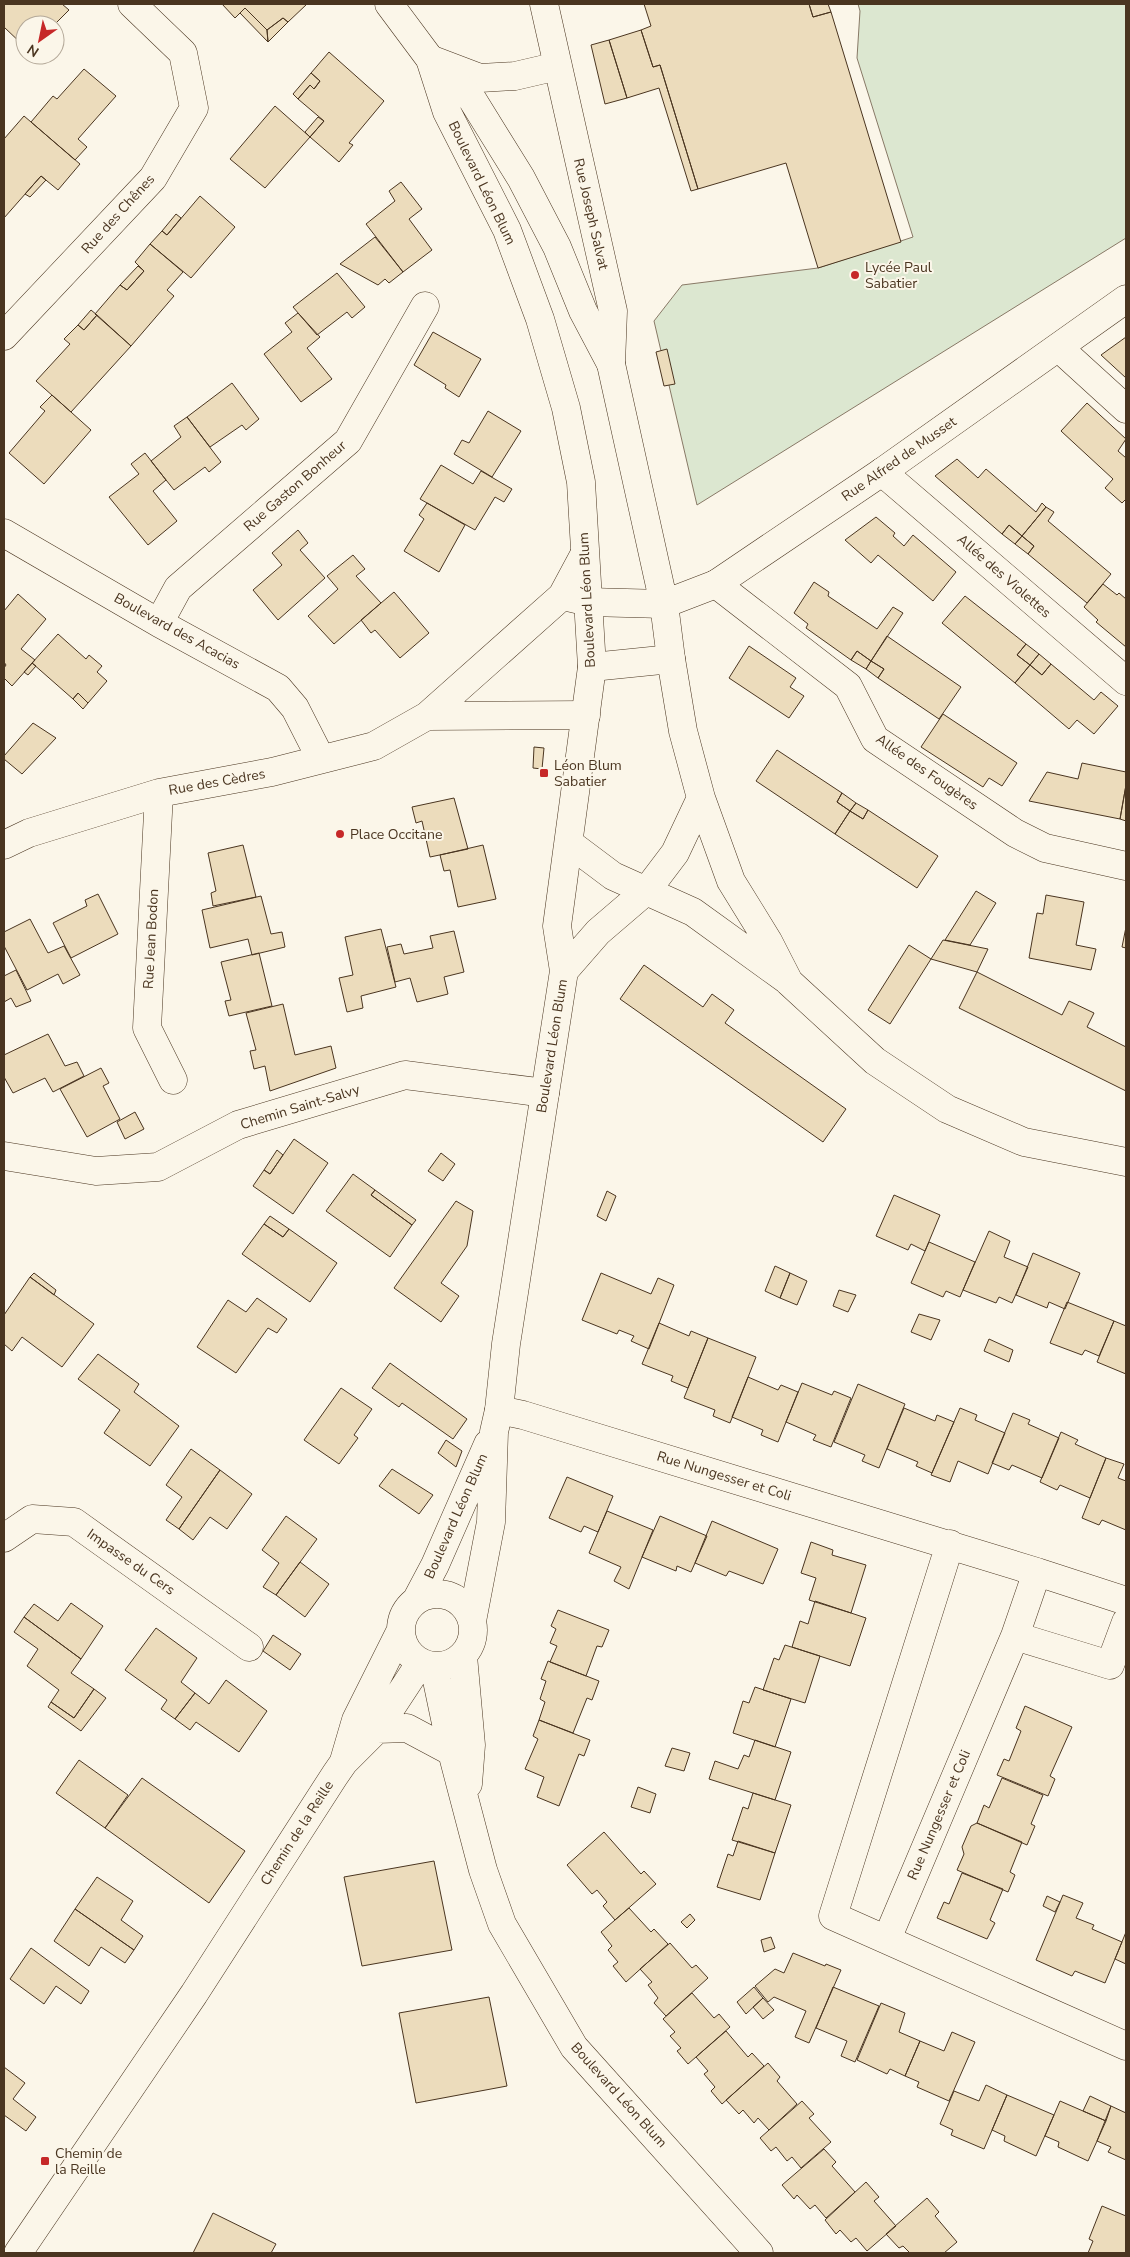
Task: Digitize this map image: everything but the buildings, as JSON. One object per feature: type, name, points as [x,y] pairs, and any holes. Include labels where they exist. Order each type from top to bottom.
[{"type":"street","name":"Rue des Chênes","points":[[4,336],[153,178],[194,108],[183,53],[132,4]]},
{"type":"street","name":"Boulevard Léon Blum","points":[[389,4],[430,59],[472,100],[521,178],[557,247],[583,311],[611,364],[664,604],[683,731],[701,798],[731,881],[768,940],[789,982]]},
{"type":"street","name":"Rue Joseph Salvat","points":[[544,4],[613,311],[611,364]]},
{"type":"street","name":"Boulevard Léon Blum","points":[[430,59],[447,112],[507,230],[540,319],[566,408],[581,482],[592,666],[557,926],[564,972],[506,1344],[496,1421],[491,1522],[472,1621]]},
{"type":"street","points":[[430,59],[480,78],[515,76],[558,66]]},
{"type":"street","name":"Rue Alfred de Musset","points":[[664,604],[716,584],[882,472],[1126,299]]},
{"type":"street","name":"Rue Gaston Bonheur","points":[[159,623],[178,588],[348,441],[425,306]]},
{"type":"street","points":[[1059,348],[1126,409]]},
{"type":"street","name":"Allée des Violettes","points":[[882,472],[1126,681]]},
{"type":"street","name":"Boulevard des Acacias","points":[[4,532],[159,623],[278,688],[295,708],[321,759]]},
{"type":"street","name":"Rue des Cèdres","points":[[4,845],[29,833],[158,793],[272,772],[374,746],[427,716],[562,596],[584,555]]},
{"type":"street","name":"Allée des Fougères","points":[[716,584],[848,686],[875,739],[1015,834],[1045,848],[1126,866]]},
{"type":"street","points":[[562,596],[588,602],[664,604]]},
{"type":"street","points":[[592,666],[671,659]]},
{"type":"street","name":"Rue des Cèdres","points":[[427,716],[586,715]]},
{"type":"street","name":"Rue Jean Bodon","points":[[158,793],[147,1028],[173,1080]]},
{"type":"street","points":[[564,972],[598,932],[646,890],[676,853],[701,798]]},
{"type":"street","points":[[569,843],[613,876],[693,912],[749,955],[789,982],[874,1061],[947,1109],[1024,1142],[1126,1162]]},
{"type":"street","name":"Chemin Saint-Salvy","points":[[4,1156],[96,1171],[158,1168],[238,1125],[405,1074],[545,1093]]},
{"type":"street","name":"Rue Nungesser et Coli","points":[[496,1421],[523,1415],[950,1544],[1126,1602]]},
{"type":"street","name":"Boulevard Léon Blum","points":[[417,1599],[435,1565],[496,1421]]},
{"type":"street","name":"Impasse du Cers","points":[[4,1538],[32,1519],[74,1522],[249,1647]]},
{"type":"street","points":[[950,1544],[833,1916],[1126,2046]]},
{"type":"street","name":"Rue Nungesser et Coli","points":[[887,1939],[1015,1636],[1037,1572]]},
{"type":"street","points":[[432,1594],[447,1594],[460,1602],[470,1614],[472,1621],[471,1643],[462,1656],[449,1664],[428,1664],[409,1653],[402,1640],[401,1630],[406,1610],[417,1599],[432,1594]]},
{"type":"street","points":[[1015,1636],[1110,1665],[1126,1622]]},
{"type":"street","name":"Chemin de la Reille","points":[[344,1762],[356,1720],[401,1630]]},
{"type":"street","name":"Boulevard Léon Blum","points":[[462,1656],[471,1745],[466,1805]]},
{"type":"street","name":"Boulevard Léon Blum","points":[[428,1664],[484,1870],[502,1924],[574,2047],[759,2253]]},
{"type":"street","name":"Chemin de la Reille","points":[[18,2253],[194,1994],[344,1762],[376,1729],[428,1664]]},
{"type":"street","points":[[376,1729],[407,1728],[452,1752]]},
{"type":"green space","name":"Lycée Paul Sabatier","points":[[858,4],[1126,4],[1126,238],[697,505],[654,321],[682,285],[818,268],[913,237],[857,58],[860,11]]},
{"type":"place","name":"Lycée Paul Sabatier","points":[[855,275]]},
{"type":"place","name":"Léon Blum Sabatier","points":[[544,773]]},
{"type":"place","name":"Place Occitane","points":[[340,834]]},
{"type":"place","name":"Chemin de la Reille","points":[[45,2161]]}]
